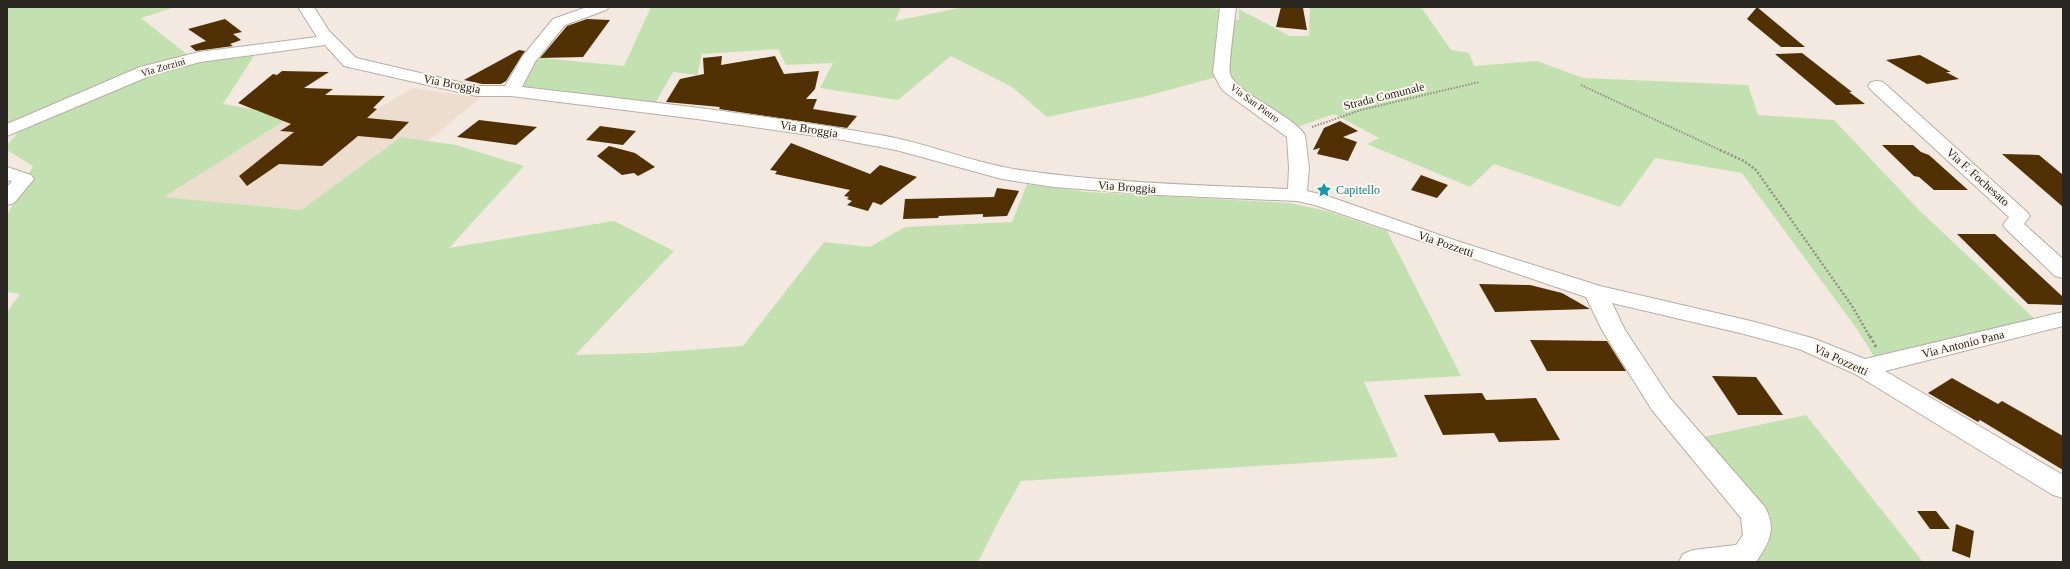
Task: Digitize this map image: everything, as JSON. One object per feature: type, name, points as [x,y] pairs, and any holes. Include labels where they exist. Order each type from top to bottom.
[{"type":"street","name":"Via Broggia","points":[[306,7],[329,40],[350,62],[476,91],[511,91],[763,123],[858,137],[896,144],[1016,176],[1153,189],[1297,195]]},
{"type":"street","points":[[511,91],[528,61],[559,22],[602,7]]},
{"type":"street","name":"Via San Pietro","points":[[1228,7],[1221,73],[1228,86],[1282,123],[1296,136]]},
{"type":"street","name":"Via Zorzini","points":[[7,131],[146,71],[199,57],[329,40]]},
{"type":"street","name":"Via F. Fochesato","points":[[1877,86],[2020,216],[2013,225],[2063,271]]},
{"type":"street","points":[[1296,136],[1299,168],[1297,195]]},
{"type":"street","points":[[7,173],[24,179],[7,199]]},
{"type":"street","name":"Via Pozzetti","points":[[1297,195],[1349,209],[1450,245],[1595,292],[1747,327],[1807,344],[1863,368],[2063,488]]},
{"type":"street","points":[[1595,292],[1614,330],[1661,404],[1756,515],[1757,537],[1745,555],[1693,562]]},
{"type":"street","name":"Via Antonio Pana","points":[[1863,368],[2063,320]]},
{"type":"path","name":"Strada Comunale","points":[[1296,136],[1320,123],[1361,110],[1479,82]]},
{"type":"path","points":[[1581,85],[1744,161],[1756,170],[1852,306],[1886,363]]},
{"type":"shaded area","points":[[413,88],[480,98],[428,141],[401,137],[301,210],[164,197],[292,116],[373,108],[377,109]]},
{"type":"green space","points":[[7,7],[175,7],[141,18],[189,56],[254,56],[223,104],[292,116],[164,197],[301,210],[401,137],[456,145],[524,166],[449,248],[614,221],[674,251],[575,355],[649,353],[743,346],[824,242],[870,247],[905,227],[1012,222],[1027,184],[1087,192],[1289,203],[1327,211],[1387,231],[1461,376],[1364,382],[1398,457],[1021,481],[978,562],[7,562],[7,312],[20,294],[7,292],[7,215],[33,166],[7,150],[7,145],[23,127],[7,129]]},
{"type":"green space","points":[[651,7],[901,7],[895,21],[964,7],[1209,7],[1232,12],[1232,18],[1239,20],[1239,9],[1290,36],[1309,36],[1310,7],[1421,7],[1451,50],[1469,53],[1474,66],[1537,61],[1583,78],[1748,85],[1758,115],[1834,120],[1918,209],[2037,321],[1878,363],[1857,329],[1742,173],[1655,158],[1620,207],[1494,164],[1470,187],[1367,144],[1379,138],[1334,114],[1291,129],[1216,77],[1143,97],[1047,117],[1012,87],[951,56],[898,100],[820,88],[833,63],[786,65],[778,49],[702,54],[697,75],[673,72],[653,107],[508,91],[531,57],[624,66]]},
{"type":"green space","points":[[1806,415],[1923,562],[1734,562],[1760,528],[1698,438]]},
{"type":"building","points":[[1281,7],[1303,8],[1307,30],[1276,27]]},
{"type":"building","points":[[1757,7],[1805,47],[1781,47],[1747,19]]},
{"type":"building","points":[[225,19],[242,32],[233,34],[241,40],[230,44],[233,46],[196,51],[190,46],[206,41],[188,29]]},
{"type":"building","points":[[587,19],[610,20],[583,57],[540,58],[567,26]]},
{"type":"building","points":[[519,50],[525,51],[506,81],[501,84],[482,84],[464,80]]},
{"type":"building","points":[[1802,53],[1865,104],[1836,105],[1775,54]]},
{"type":"building","points":[[1920,55],[1951,72],[1946,72],[1959,79],[1927,84],[1886,60]]},
{"type":"building","points":[[722,56],[721,65],[775,56],[784,74],[819,71],[815,89],[806,99],[817,99],[813,109],[857,116],[847,128],[719,109],[720,107],[666,102],[680,79],[704,74],[703,58]]},
{"type":"building","points":[[282,71],[329,72],[304,88],[333,89],[325,95],[385,96],[373,108],[377,109],[367,118],[409,122],[392,139],[358,136],[322,166],[279,164],[247,186],[239,176],[294,132],[280,131],[291,124],[238,103],[273,74],[277,75]]},
{"type":"building","points":[[479,120],[537,127],[516,145],[457,137]]},
{"type":"building","points":[[1340,121],[1358,131],[1343,137],[1357,142],[1348,161],[1317,154],[1320,148],[1313,150],[1324,128]]},
{"type":"building","points":[[600,126],[636,131],[623,145],[586,140]]},
{"type":"building","points":[[791,143],[870,174],[880,165],[917,177],[881,205],[873,202],[868,211],[847,205],[852,201],[847,199],[849,197],[844,196],[850,190],[775,174],[777,171],[770,170]]},
{"type":"building","points":[[1882,145],[1913,145],[1921,152],[1929,155],[1968,190],[1934,190],[1919,177],[1914,176]]},
{"type":"building","points":[[609,146],[635,153],[655,167],[638,176],[634,173],[622,175],[597,156]]},
{"type":"building","points":[[2002,154],[2039,155],[2063,175],[2063,207]]},
{"type":"building","points":[[1421,175],[1448,185],[1437,198],[1411,190]]},
{"type":"building","points":[[997,188],[1019,191],[1007,216],[983,217],[983,214],[903,219],[905,199],[994,197]]},
{"type":"building","points":[[1957,234],[1995,234],[2063,297],[2063,305],[2028,304]]},
{"type":"building","points":[[1479,284],[1530,285],[1562,293],[1590,309],[1495,312]]},
{"type":"building","points":[[1530,340],[1607,341],[1626,371],[1547,371]]},
{"type":"building","points":[[1712,376],[1756,377],[1783,415],[1738,415]]},
{"type":"building","points":[[1952,378],[1998,404],[2002,401],[2063,436],[2063,470],[1980,420],[1978,422],[1928,393]]},
{"type":"building","points":[[1482,393],[1486,400],[1536,398],[1560,440],[1499,442],[1494,433],[1443,435],[1424,395]]},
{"type":"building","points":[[1917,511],[1936,511],[1950,529],[1930,529]]},
{"type":"building","points":[[1956,524],[1974,531],[1970,558],[1952,551]]},
{"type":"place","name":"Capitello","points":[[1324,190]]}]
